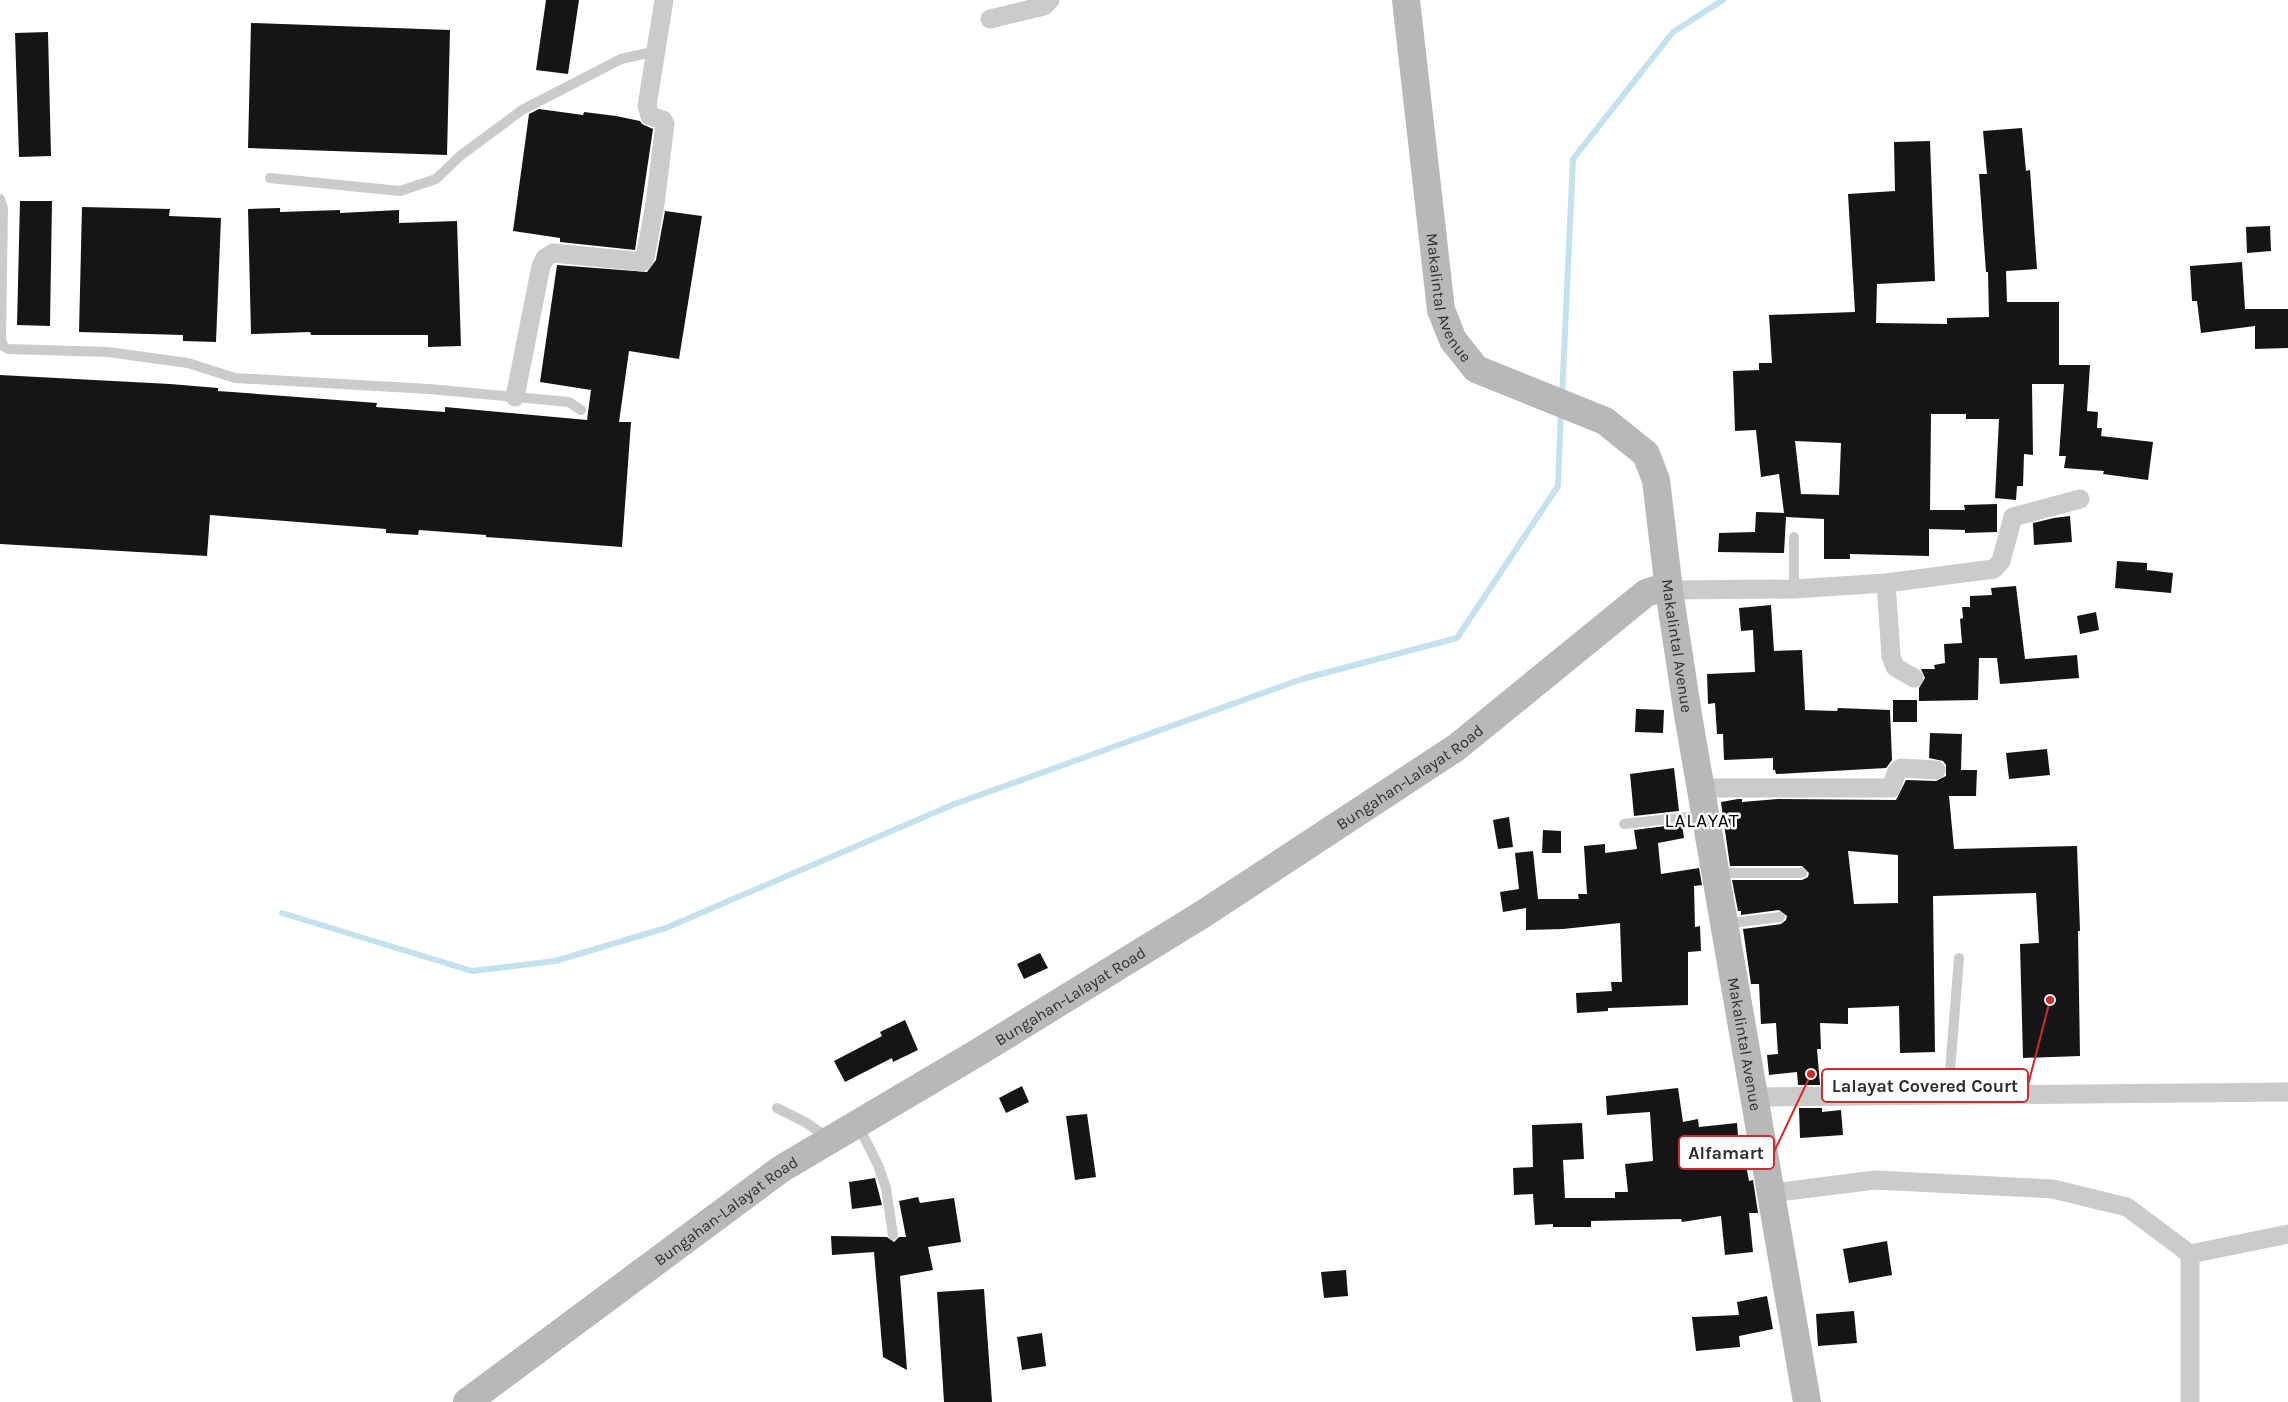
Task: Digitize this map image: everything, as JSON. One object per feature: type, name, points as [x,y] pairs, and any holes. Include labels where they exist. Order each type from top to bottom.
[{"type":"main road","name":"Makalintal Avenue","points":[[1406,0],[1441,310],[1452,340],[1476,369],[1605,421],[1646,454],[1656,480],[1669,590],[1700,788],[1807,1402]]},
{"type":"main road","name":"Bungahan-Lalayat Road","points":[[467,1402],[773,1174],[977,1053],[1194,919],[1458,747],[1646,594],[1655,590],[1669,590]]},
{"type":"street","points":[[515,397],[541,266],[545,258],[553,252],[642,262],[645,258],[655,204],[665,124],[663,120],[650,116],[647,106],[658,51],[664,0]]},
{"type":"street","points":[[990,19],[1044,6],[1050,0]]},
{"type":"street","points":[[1669,590],[1794,589],[1886,583],[1994,569],[2001,561],[2013,517],[2080,499]]},
{"type":"street","points":[[1886,583],[1891,656],[1895,667],[1900,672],[1914,678]]},
{"type":"street","points":[[1700,788],[1891,788],[1901,768],[1936,770]]},
{"type":"street","points":[[1753,1097],[2288,1092]]},
{"type":"street","points":[[1772,1193],[1875,1180],[2053,1189],[2127,1207],[2190,1254],[2288,1234]]},
{"type":"street","points":[[2190,1254],[2190,1402]]},
{"type":"lane","points":[[270,178],[400,191],[436,179],[460,156],[522,110],[621,60],[658,51]]},
{"type":"lane","points":[[0,199],[3,208],[1,339],[3,346],[8,349],[108,352],[188,364],[235,378],[429,389],[568,402],[581,410]]},
{"type":"lane","points":[[1794,537],[1794,589]]},
{"type":"lane","points":[[1624,824],[1705,815]]},
{"type":"lane","points":[[1716,873],[1802,873]]},
{"type":"lane","points":[[1724,924],[1780,918]]},
{"type":"lane","points":[[1948,1096],[1959,958]]},
{"type":"lane","points":[[777,1108],[805,1122],[831,1139]]},
{"type":"lane","points":[[857,1124],[878,1165],[886,1188],[893,1235]]},
{"type":"building","points":[[546,0],[579,0],[568,74],[536,70]]},
{"type":"building","points":[[251,23],[450,30],[447,155],[248,148]]},
{"type":"building","points":[[48,32],[51,156],[19,157],[15,33]]},
{"type":"building","points":[[539,109],[583,115],[584,112],[616,116],[640,121],[642,124],[653,129],[635,250],[560,242],[560,238],[513,231],[529,114]]},
{"type":"building","points":[[2022,128],[2026,171],[2030,170],[2037,269],[2006,271],[2007,302],[2059,302],[2059,365],[2090,365],[2087,411],[2098,412],[2097,428],[2102,428],[2101,436],[2153,442],[2148,480],[2103,474],[2104,471],[2064,468],[2066,456],[2059,456],[2064,384],[2032,384],[2033,455],[2024,454],[2023,486],[2017,486],[2016,500],[1995,498],[1999,419],[1966,419],[1966,414],[1931,414],[1930,510],[1965,510],[1964,505],[1997,504],[1997,532],[1965,533],[1965,530],[1929,529],[1929,556],[1850,554],[1850,559],[1824,559],[1824,519],[1786,517],[1784,553],[1718,552],[1719,533],[1755,532],[1756,512],[1784,513],[1779,474],[1761,477],[1756,430],[1735,431],[1733,371],[1759,370],[1759,363],[1772,363],[1769,315],[1855,312],[1848,194],[1895,191],[1894,142],[1930,141],[1935,281],[1877,284],[1876,323],[1947,324],[1947,318],[1989,317],[1988,272],[1986,272],[1979,174],[1987,174],[1983,131]],"holes":[[[1795,441],[1841,443],[1839,495],[1801,494]]]},
{"type":"building","points":[[20,201],[52,201],[50,326],[17,325]]},
{"type":"building","points":[[82,207],[170,209],[169,216],[221,218],[216,342],[183,341],[183,335],[79,332]]},
{"type":"building","points":[[280,208],[280,212],[340,210],[340,213],[399,210],[399,223],[457,221],[461,346],[428,347],[428,335],[311,335],[310,332],[251,334],[248,209]]},
{"type":"building","points":[[665,211],[702,216],[679,359],[629,351],[619,422],[631,422],[622,547],[419,530],[418,535],[386,533],[386,529],[210,515],[207,556],[0,544],[0,375],[170,384],[218,388],[218,391],[377,403],[376,407],[445,412],[445,407],[587,420],[591,390],[540,382],[557,265],[647,272],[656,260]]},
{"type":"building","points":[[2270,226],[2271,251],[2247,253],[2246,227]]},
{"type":"building","points":[[2242,262],[2245,309],[2288,309],[2288,348],[2255,349],[2255,326],[2201,333],[2197,301],[2192,301],[2190,266]]},
{"type":"building","points":[[2070,516],[2072,542],[2034,545],[2033,523]]},
{"type":"building","points":[[2117,561],[2147,563],[2147,570],[2173,573],[2171,593],[2115,588]]},
{"type":"building","points":[[2016,586],[2025,659],[2077,655],[2079,678],[2000,684],[1997,658],[1979,658],[1978,700],[1919,701],[1919,688],[1925,678],[1921,669],[1935,669],[1934,665],[1945,663],[1944,644],[1962,643],[1960,619],[1963,618],[1962,607],[1970,607],[1970,596],[1992,595],[1991,588]]},
{"type":"building","points":[[1771,605],[1774,651],[1802,650],[1805,710],[1837,711],[1838,708],[1890,710],[1892,760],[1886,768],[1776,774],[1775,770],[1773,770],[1773,758],[1724,760],[1723,734],[1717,734],[1715,703],[1708,704],[1707,674],[1755,672],[1753,630],[1741,631],[1739,608]]},
{"type":"building","points":[[2096,612],[2099,630],[2080,634],[2077,616]]},
{"type":"building","points":[[1893,700],[1917,700],[1917,722],[1893,722]]},
{"type":"building","points":[[1636,709],[1664,710],[1663,733],[1635,732]]},
{"type":"building","points":[[1930,733],[1962,734],[1961,770],[1977,770],[1976,796],[1949,796],[1954,849],[2077,846],[2080,931],[2078,931],[2080,1056],[2023,1058],[2020,944],[2039,943],[2036,893],[1933,896],[1935,1052],[1900,1053],[1899,1006],[1848,1008],[1848,1024],[1820,1023],[1821,1049],[1817,1049],[1820,1085],[1798,1085],[1797,1072],[1769,1075],[1767,1055],[1778,1054],[1776,1023],[1761,1024],[1759,984],[1751,984],[1743,929],[1781,924],[1786,920],[1787,916],[1779,910],[1741,915],[1741,911],[1738,911],[1732,880],[1802,880],[1808,877],[1809,873],[1802,866],[1730,866],[1721,802],[1738,799],[1742,799],[1742,802],[1778,799],[1896,800],[1906,780],[1936,781],[1946,776],[1946,765],[1943,761],[1929,758]],"holes":[[[1848,851],[1898,855],[1898,903],[1854,904]]]},
{"type":"building","points":[[2047,749],[2050,775],[2009,779],[2006,753]]},
{"type":"building","points":[[1674,768],[1679,811],[1634,816],[1630,774]]},
{"type":"building","points":[[1509,817],[1513,847],[1498,849],[1493,820]]},
{"type":"building","points":[[1682,824],[1684,838],[1658,843],[1661,874],[1699,868],[1702,885],[1694,886],[1695,927],[1700,926],[1701,951],[1688,952],[1688,1005],[1608,1008],[1608,1011],[1577,1013],[1576,993],[1612,991],[1611,982],[1622,982],[1620,923],[1563,929],[1526,930],[1526,908],[1503,912],[1500,892],[1519,889],[1515,853],[1533,851],[1538,899],[1579,899],[1578,894],[1587,894],[1584,846],[1605,844],[1605,853],[1637,849],[1634,830]]},
{"type":"building","points":[[1543,830],[1561,831],[1561,853],[1542,853]]},
{"type":"building","points":[[1040,953],[1048,968],[1024,979],[1017,964]]},
{"type":"building","points":[[905,1020],[918,1050],[893,1062],[892,1058],[845,1082],[834,1061],[882,1036],[880,1032]]},
{"type":"building","points":[[1022,1086],[1029,1102],[1006,1113],[999,1098]]},
{"type":"building","points":[[1678,1088],[1683,1122],[1698,1119],[1699,1127],[1737,1123],[1739,1149],[1743,1149],[1749,1181],[1753,1180],[1758,1213],[1749,1213],[1753,1252],[1725,1255],[1721,1216],[1682,1222],[1681,1219],[1591,1221],[1591,1227],[1553,1227],[1553,1224],[1535,1225],[1533,1194],[1514,1195],[1513,1168],[1533,1167],[1532,1125],[1582,1123],[1584,1159],[1563,1160],[1565,1198],[1615,1198],[1615,1192],[1628,1192],[1625,1164],[1653,1161],[1650,1112],[1607,1115],[1606,1096]]},
{"type":"building","points":[[1799,1108],[1822,1108],[1822,1112],[1841,1110],[1843,1135],[1800,1138]]},
{"type":"building","points":[[1087,1114],[1096,1177],[1075,1180],[1066,1116]]},
{"type":"building","points":[[875,1178],[882,1205],[852,1209],[849,1182]]},
{"type":"building","points":[[918,1197],[920,1203],[954,1198],[961,1242],[928,1247],[933,1270],[900,1276],[907,1370],[883,1357],[874,1252],[832,1255],[831,1236],[887,1237],[894,1242],[899,1237],[906,1237],[899,1201]]},
{"type":"building","points":[[1887,1241],[1892,1275],[1849,1283],[1843,1249]]},
{"type":"building","points":[[1346,1270],[1348,1296],[1324,1298],[1321,1272]]},
{"type":"building","points":[[984,1289],[992,1402],[944,1402],[937,1292]]},
{"type":"building","points":[[1767,1296],[1773,1329],[1739,1336],[1740,1347],[1696,1351],[1692,1317],[1739,1315],[1737,1302]]},
{"type":"building","points":[[1854,1311],[1857,1343],[1818,1346],[1816,1314]]},
{"type":"building","points":[[1042,1333],[1046,1366],[1022,1370],[1017,1337]]},
{"type":"waterway","points":[[1562,397],[1573,159],[1673,32],[1723,0]]},
{"type":"waterway","points":[[282,913],[472,971],[555,961],[666,928],[952,805],[1302,679],[1457,638],[1558,486],[1561,410]]},
{"type":"place","name":"Lalayat Covered Court","points":[[2050,1000]]},
{"type":"place","name":"Alfamart","points":[[1811,1074]]},
{"type":"district","name":"LALAYAT","points":[[1702,821]]}]
